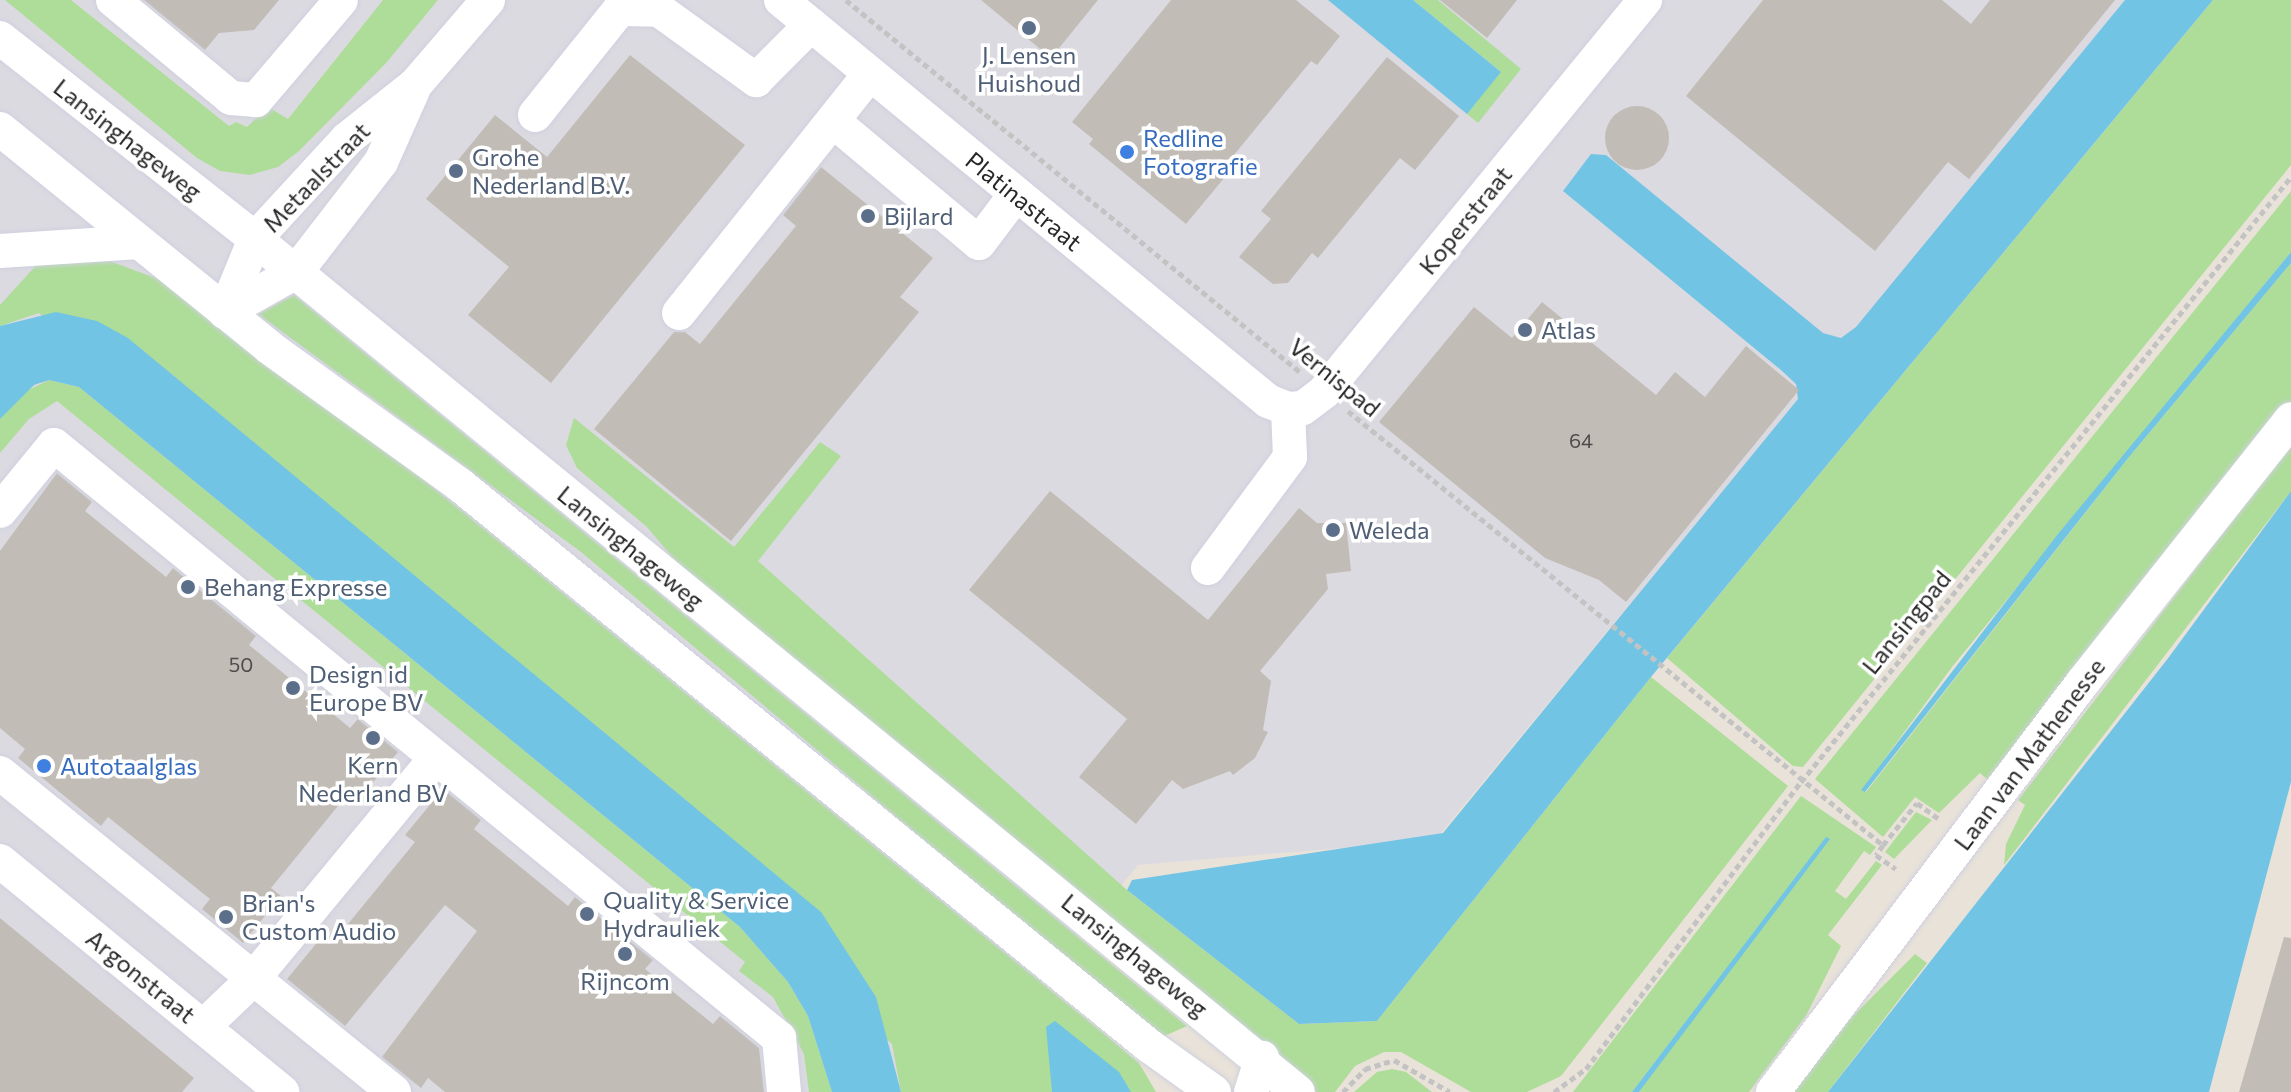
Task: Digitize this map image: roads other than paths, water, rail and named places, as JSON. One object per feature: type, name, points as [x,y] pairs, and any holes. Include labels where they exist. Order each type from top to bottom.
[{"type":"street","points":[[113,0],[231,98],[256,100],[341,0]]},
{"type":"street","name":"Metaalstraat","points":[[225,312],[255,239],[347,139],[415,85],[488,0]]},
{"type":"street","name":"Platinastraat","points":[[781,0],[1278,405]]},
{"type":"street","name":"Koperstraat","points":[[1278,405],[1303,408],[1324,392],[1645,0]]},
{"type":"street","points":[[535,115],[620,9],[659,10],[756,80],[811,25]]},
{"type":"street","name":"Lansinghageweg","points":[[0,38],[296,272],[1262,1058]]},
{"type":"street","points":[[679,313],[870,74]]},
{"type":"street","name":"Metaalstraat","points":[[225,312],[296,272],[381,162],[415,85]]},
{"type":"street","points":[[833,121],[979,243],[1016,194]]},
{"type":"street","points":[[0,129],[225,312],[460,485],[1136,1035],[1214,1092],[1262,1058]]},
{"type":"street","points":[[0,251],[139,242]]},
{"type":"street","points":[[1208,568],[1290,457],[1278,405]]},
{"type":"street","name":"Laan van Mathenesse","points":[[1773,1092],[2083,682],[2291,420]]},
{"type":"street","points":[[0,511],[54,445],[779,1038],[784,1092]]},
{"type":"street","points":[[203,1027],[253,979],[436,758]]},
{"type":"street","points":[[0,773],[394,1092]]},
{"type":"street","name":"Argonstraat","points":[[0,861],[282,1092]]},
{"type":"street","points":[[1251,1092],[1262,1058]]},
{"type":"street","points":[[1262,1058],[1298,1092]]},
{"type":"water","points":[[1328,0],[1413,0],[1501,72],[1467,114]]},
{"type":"water","points":[[2125,0],[2213,0],[1651,677],[1377,1021],[1299,1024],[1127,890],[1132,880],[1443,833],[1798,399],[1796,384],[1781,370],[1563,191],[1591,154],[1606,155],[1823,333],[1841,338],[1856,327]]},
{"type":"water","points":[[2291,252],[2291,263],[2129,457],[1865,792],[1861,790],[2058,534]]},
{"type":"water","points":[[56,312],[97,321],[128,338],[821,912],[876,997],[901,1092],[832,1092],[808,1016],[788,982],[740,927],[79,387],[49,380],[34,385],[0,419],[0,326]]},
{"type":"water","points":[[2291,491],[2291,782],[2209,1092],[1828,1092],[2169,657]]},
{"type":"water","points":[[1826,837],[1830,839],[1639,1092],[1632,1092]]},
{"type":"water","points":[[1055,1021],[1119,1072],[1131,1092],[1052,1092],[1046,1027]]},
{"type":"place","name":"J. Lensen Huishoud","points":[[1029,28]]},
{"type":"place","name":"Redline Fotografie","points":[[1127,152]]},
{"type":"place","name":"Grohe Nederland B.V.","points":[[456,171]]},
{"type":"place","name":"Bijlard","points":[[868,216]]},
{"type":"place","name":"Atlas","points":[[1525,330]]},
{"type":"place","name":"Weleda","points":[[1333,530]]},
{"type":"place","name":"Behang Expresse","points":[[188,587]]},
{"type":"place","name":"Design id Europe BV","points":[[293,688]]},
{"type":"place","name":"Kern Nederland BV","points":[[373,738]]},
{"type":"place","name":"Autotaalglas","points":[[44,766]]},
{"type":"place","name":"Quality & Service Hydrauliek","points":[[587,914]]},
{"type":"place","name":"Brian's Custom Audio","points":[[226,917]]},
{"type":"place","name":"Rijncom","points":[[625,954]]}]
